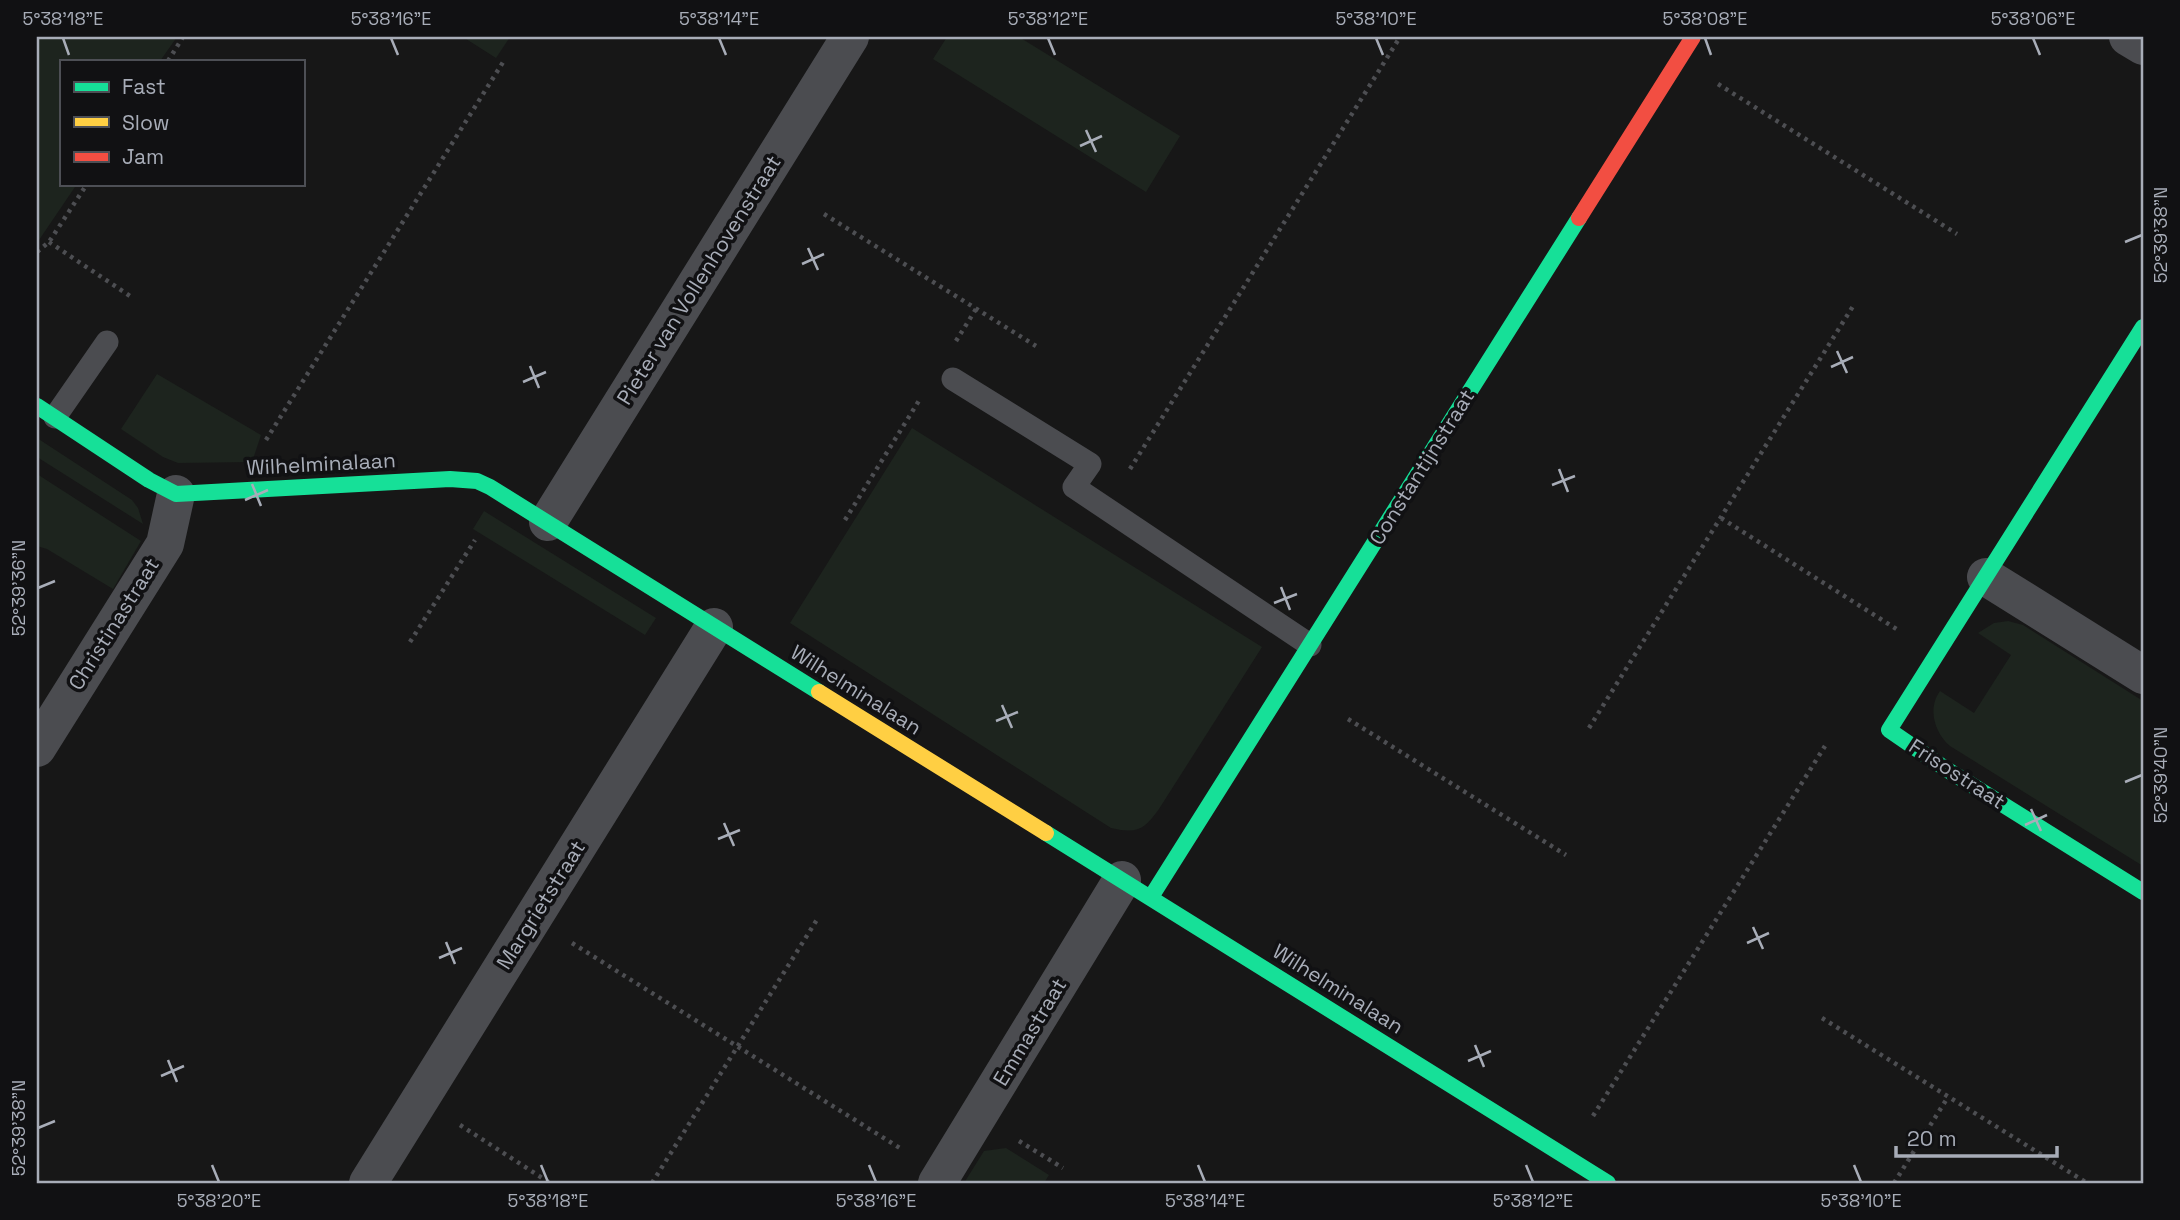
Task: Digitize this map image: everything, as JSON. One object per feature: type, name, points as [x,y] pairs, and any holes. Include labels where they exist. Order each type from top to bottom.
[{"type":"street","name":"Pieter van Vollenhovenstraat","points":[[548,522],[850,37]]},
{"type":"street","points":[[2128,37],[2143,46]]},
{"type":"street","name":"Constantijnstraat","points":[[1137,889],[1310,645],[1686,39]]},
{"type":"street","name":"Frisostraat","points":[[2143,327],[1889,730],[1946,769],[2143,892]]},
{"type":"street","points":[[46,412],[149,480],[176,494]]},
{"type":"street","name":"Wilhelminalaan","points":[[176,494],[464,479],[490,487],[1605,1182]]},
{"type":"street","name":"Christinastraat","points":[[37,748],[165,544],[176,494]]},
{"type":"street","points":[[1986,578],[2143,675]]},
{"type":"street","name":"Margrietstraat","points":[[368,1183],[714,627]]},
{"type":"street","name":"Emmastraat","points":[[937,1183],[1137,889]]},
{"type":"lane","points":[[46,412],[107,342]]},
{"type":"lane","points":[[953,379],[1090,464],[1074,488],[1310,645]]},
{"type":"path","points":[[169,60],[183,37]]},
{"type":"path","points":[[1105,508],[1401,37]]},
{"type":"path","points":[[264,443],[505,59]]},
{"type":"path","points":[[1715,82],[1957,234]]},
{"type":"path","points":[[37,252],[49,242],[87,186]]},
{"type":"path","points":[[824,215],[1036,346]]},
{"type":"path","points":[[49,242],[134,298]]},
{"type":"path","points":[[1589,729],[1855,303]]},
{"type":"path","points":[[951,350],[976,309]]},
{"type":"path","points":[[845,520],[924,393]]},
{"type":"path","points":[[1720,518],[1899,630]]},
{"type":"path","points":[[410,642],[475,540]]},
{"type":"path","points":[[1348,719],[1566,855]]},
{"type":"path","points":[[1593,1116],[1825,746]]},
{"type":"path","points":[[652,1183],[818,918]]},
{"type":"path","points":[[574,945],[901,1149]]},
{"type":"path","points":[[1822,1018],[2087,1183]]},
{"type":"path","points":[[1894,1183],[1948,1097]]},
{"type":"path","points":[[460,1125],[550,1183]]},
{"type":"shaded area","points":[[37,37],[177,37],[161,60],[60,60],[60,186],[76,186],[37,243]]},
{"type":"shaded area","points":[[463,37],[510,37],[496,58]]},
{"type":"shaded area","points":[[947,37],[1019,37],[1180,136],[1146,192],[933,59]]},
{"type":"shaded area","points":[[157,374],[261,435],[252,462],[178,463],[163,457],[121,429]]},
{"type":"shaded area","points":[[912,428],[1262,647],[1159,809],[1149,822],[1139,829],[1127,831],[1111,828],[790,623]]},
{"type":"shaded area","points":[[37,438],[132,500],[138,508],[143,524],[37,457]]},
{"type":"shaded area","points":[[37,474],[141,541],[113,589],[47,549],[37,546]]},
{"type":"shaded area","points":[[484,511],[656,618],[645,635],[473,529]]},
{"type":"shaded area","points":[[2008,621],[2023,625],[2143,701],[2143,866],[1950,746],[1940,734],[1933,713],[1940,691],[1974,713],[2011,655],[1978,633],[1994,623]]},
{"type":"shaded area","points":[[1006,1148],[1049,1175],[1044,1183],[964,1183],[984,1151]]},
{"type":"traffic: fast","points":[[1151,897],[1579,218]]},
{"type":"traffic: fast","points":[[2143,327],[1889,730],[1946,769],[2143,892]]},
{"type":"traffic: fast","points":[[37,406],[149,480],[176,494],[450,479],[477,481],[819,692]]},
{"type":"traffic: fast","points":[[1046,833],[1608,1183]]},
{"type":"traffic: slow","points":[[819,692],[1046,833]]},
{"type":"traffic: jam","points":[[1579,218],[1693,37]]}]
